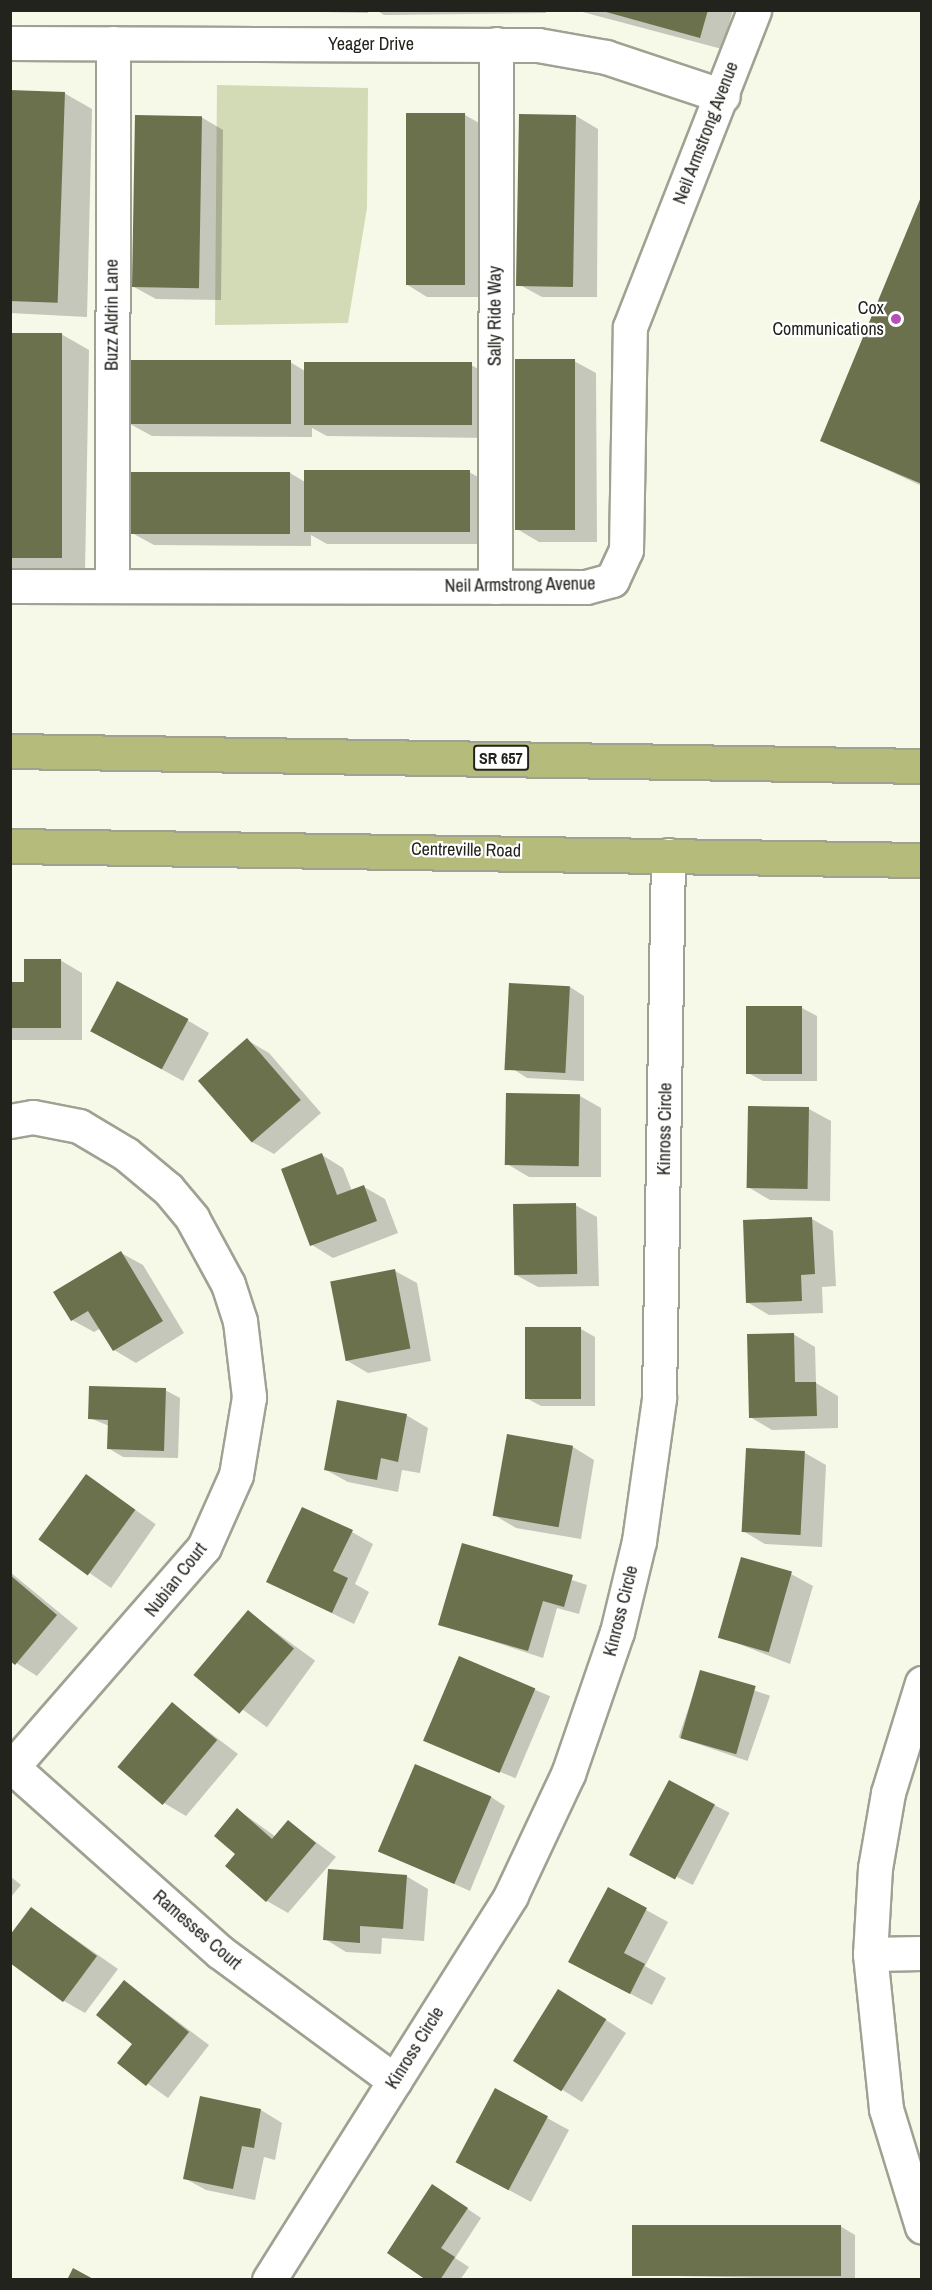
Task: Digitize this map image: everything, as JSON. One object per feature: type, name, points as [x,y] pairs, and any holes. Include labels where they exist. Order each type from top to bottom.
[{"type":"main road","name":"SR 657","points":[[10,751],[921,765]]},
{"type":"main road","name":"Centreville Road","points":[[10,846],[921,860]]},
{"type":"street","name":"Neil Armstrong Avenue","points":[[10,586],[596,586],[621,568],[626,550],[630,327],[723,96],[754,10]]},
{"type":"street","name":"Yeager Drive","points":[[10,43],[496,44],[578,51],[723,96]]},
{"type":"street","name":"Buzz Aldrin Lane","points":[[112,586],[113,43]]},
{"type":"street","name":"Sally Ride Way","points":[[495,587],[496,44]]},
{"type":"street","name":"Kinross Circle","points":[[269,2280],[511,1895],[549,1820],[601,1684],[639,1541],[659,1398],[664,1311],[668,855]]},
{"type":"street","name":"Nubian Court","points":[[10,1121],[33,1117],[79,1126],[126,1154],[168,1189],[192,1218],[228,1284],[240,1321],[249,1397],[236,1475],[204,1547],[11,1766]]},
{"type":"street","points":[[921,1683],[888,1793],[875,1868],[870,1954],[886,2109],[921,2227]]},
{"type":"street","name":"Ramesses Court","points":[[11,1766],[220,1952],[395,2080]]},
{"type":"street","points":[[870,1954],[921,1953]]},
{"type":"green space","points":[[217,85],[368,88],[367,208],[348,323],[215,325]]},
{"type":"building","points":[[599,10],[708,10],[700,38]]},
{"type":"building","points":[[10,90],[65,92],[58,303],[10,301]]},
{"type":"building","points":[[406,113],[465,113],[465,285],[406,285]]},
{"type":"building","points":[[519,114],[576,115],[573,287],[516,286]]},
{"type":"building","points":[[135,115],[202,116],[199,288],[132,287]]},
{"type":"building","name":"Cox Communications","points":[[922,197],[922,484],[820,441]]},
{"type":"building","points":[[10,333],[62,333],[62,558],[10,558]]},
{"type":"building","points":[[515,359],[575,359],[575,530],[515,530]]},
{"type":"building","points":[[129,360],[291,360],[291,424],[129,424]]},
{"type":"building","points":[[304,362],[472,362],[472,425],[304,425]]},
{"type":"building","points":[[304,470],[470,470],[470,532],[304,532]]},
{"type":"building","points":[[130,472],[290,472],[290,534],[130,534]]},
{"type":"building","points":[[24,959],[61,959],[61,1028],[10,1028],[10,982],[24,982]]},
{"type":"building","points":[[117,981],[189,1019],[162,1069],[90,1031]]},
{"type":"building","points":[[509,983],[570,986],[565,1073],[504,1070]]},
{"type":"building","points":[[746,1006],[802,1006],[802,1074],[746,1074]]},
{"type":"building","points":[[247,1038],[301,1100],[252,1143],[198,1081]]},
{"type":"building","points":[[506,1093],[580,1094],[579,1166],[505,1165]]},
{"type":"building","points":[[748,1106],[809,1107],[808,1189],[747,1188]]},
{"type":"building","points":[[322,1153],[337,1195],[364,1185],[377,1221],[310,1246],[281,1169]]},
{"type":"building","points":[[576,1203],[577,1274],[514,1275],[513,1204]]},
{"type":"building","points":[[812,1217],[815,1274],[801,1275],[802,1301],[746,1303],[743,1220]]},
{"type":"building","points":[[121,1251],[163,1321],[113,1351],[88,1311],[71,1321],[53,1292]]},
{"type":"building","points":[[395,1269],[410,1349],[346,1361],[330,1282]]},
{"type":"building","points":[[525,1327],[581,1327],[581,1399],[525,1399]]},
{"type":"building","points":[[794,1333],[795,1382],[816,1382],[817,1416],[749,1418],[747,1334]]},
{"type":"building","points":[[89,1386],[166,1388],[164,1451],[107,1449],[108,1420],[88,1419]]},
{"type":"building","points":[[337,1400],[407,1414],[398,1462],[381,1458],[377,1480],[324,1470]]},
{"type":"building","points":[[507,1434],[573,1446],[559,1527],[493,1516]]},
{"type":"building","points":[[746,1448],[805,1451],[801,1535],[742,1532]]},
{"type":"building","points":[[86,1474],[135,1510],[88,1575],[38,1540]]},
{"type":"building","points":[[302,1507],[353,1530],[333,1571],[348,1578],[332,1613],[266,1582]]},
{"type":"building","points":[[462,1543],[573,1575],[564,1607],[543,1601],[528,1651],[438,1625]]},
{"type":"building","points":[[741,1557],[792,1572],[769,1652],[718,1638]]},
{"type":"building","points":[[10,1575],[57,1615],[15,1665],[10,1661]]},
{"type":"building","points":[[248,1610],[294,1649],[239,1714],[193,1675]]},
{"type":"building","points":[[459,1656],[535,1688],[499,1773],[423,1741]]},
{"type":"building","points":[[700,1670],[756,1686],[736,1754],[680,1738]]},
{"type":"building","points":[[172,1702],[217,1740],[163,1805],[117,1767]]},
{"type":"building","points":[[415,1764],[491,1796],[454,1884],[378,1851]]},
{"type":"building","points":[[669,1780],[715,1804],[675,1879],[629,1855]]},
{"type":"building","points":[[237,1808],[272,1839],[288,1820],[316,1843],[266,1902],[225,1866],[235,1854],[214,1836]]},
{"type":"building","points":[[328,1869],[407,1875],[403,1929],[360,1926],[360,1943],[323,1940]]},
{"type":"building","points":[[608,1887],[647,1908],[624,1953],[645,1964],[630,1994],[568,1962]]},
{"type":"building","points":[[31,1907],[97,1956],[63,2002],[10,1963],[10,1935]]},
{"type":"building","points":[[124,1980],[189,2032],[146,2086],[117,2063],[132,2044],[96,2015]]},
{"type":"building","points":[[558,1989],[606,2019],[561,2091],[513,2061]]},
{"type":"building","points":[[495,2088],[548,2116],[509,2190],[456,2162]]},
{"type":"building","points":[[200,2096],[261,2109],[254,2148],[242,2146],[233,2189],[183,2179]]},
{"type":"building","points":[[432,2184],[468,2208],[441,2248],[455,2257],[440,2280],[426,2280],[387,2253]]},
{"type":"building","points":[[632,2225],[841,2225],[841,2276],[632,2276]]},
{"type":"building","points":[[73,2268],[95,2280],[67,2280]]},
{"type":"place","name":"Cox Communications","points":[[896,319]]}]
